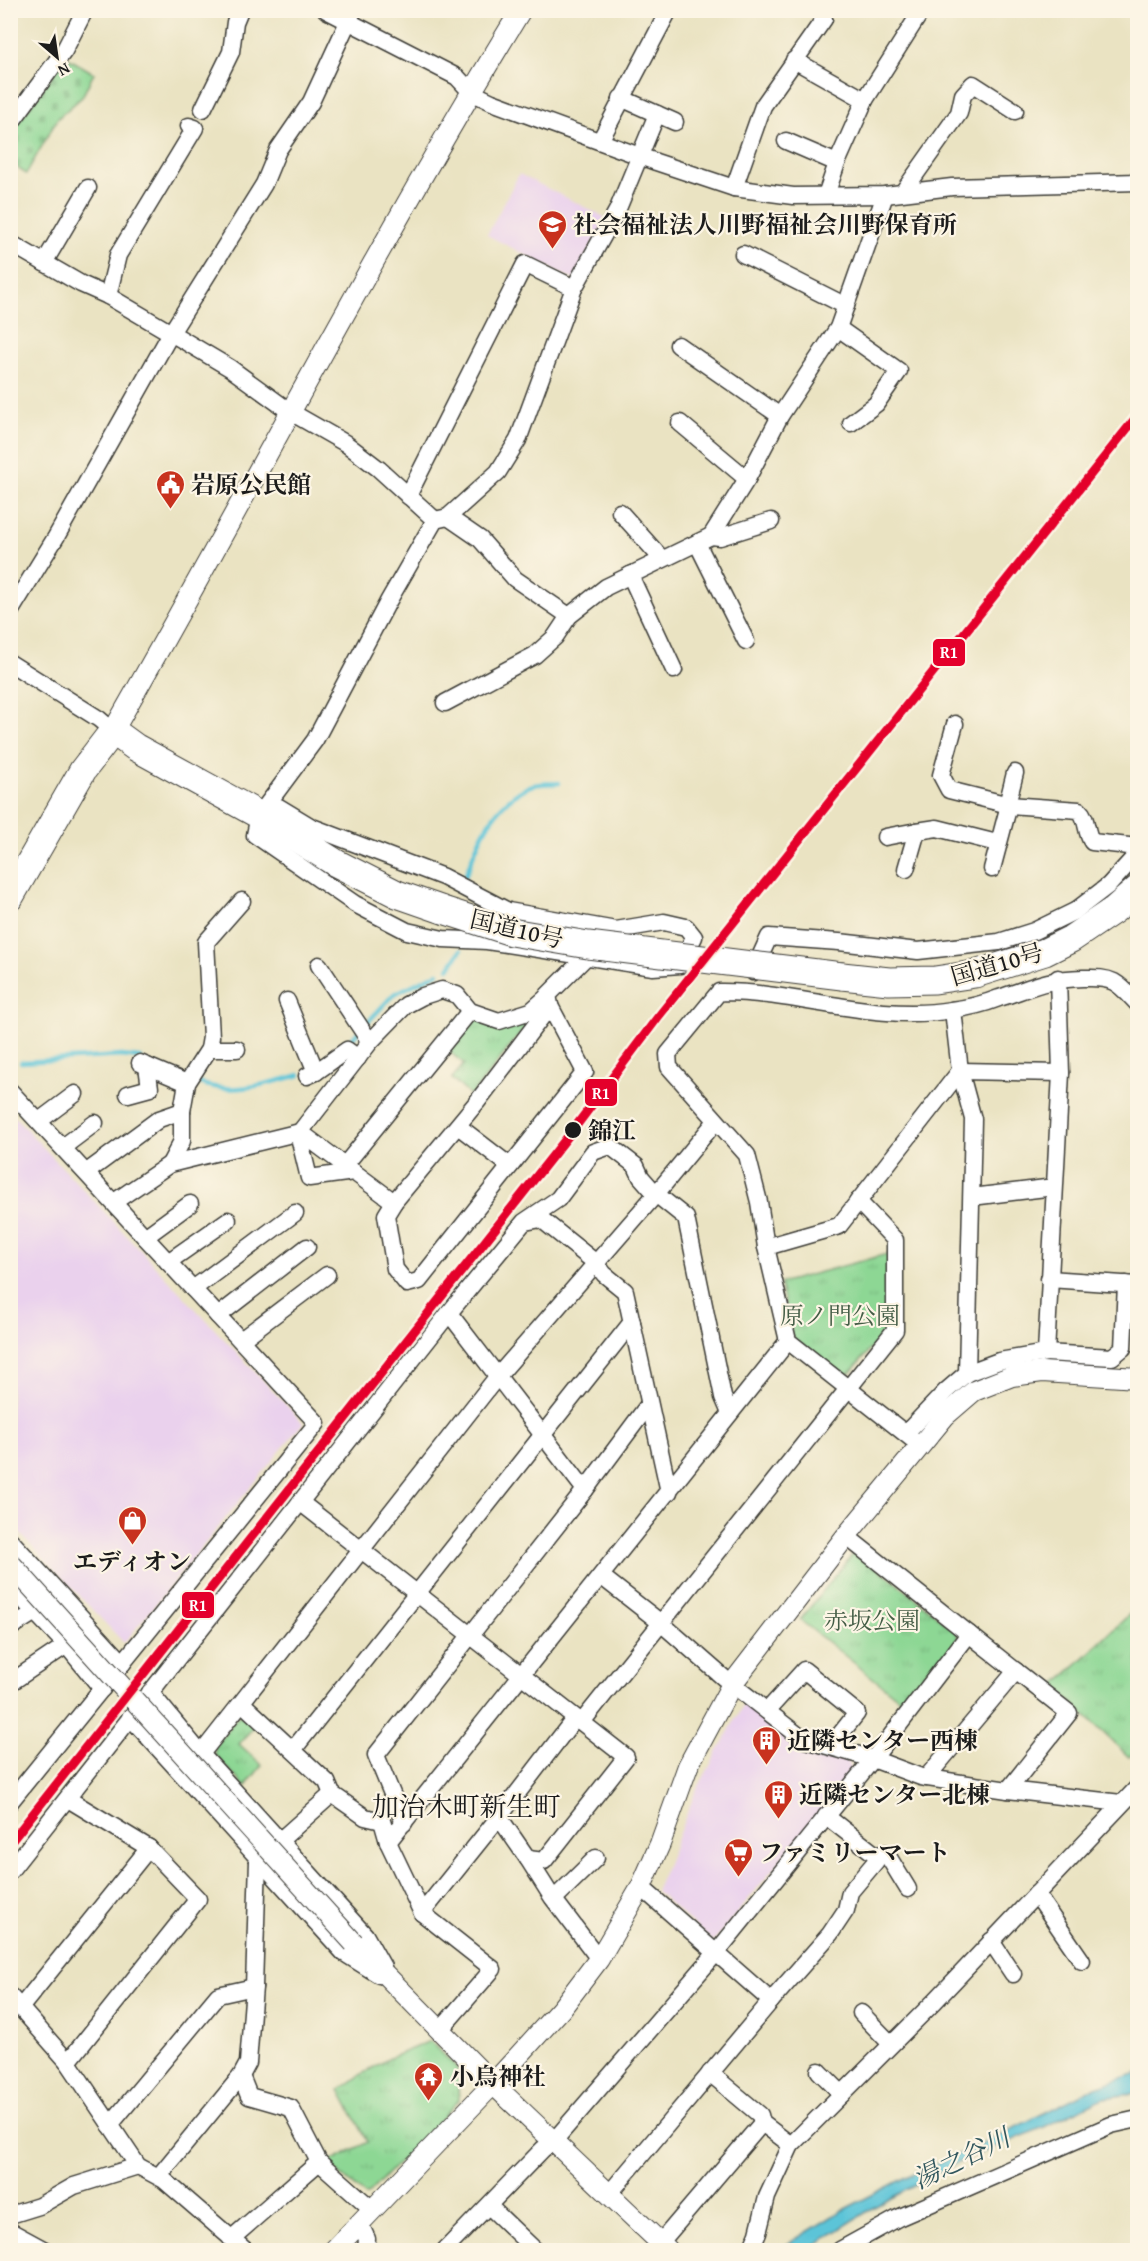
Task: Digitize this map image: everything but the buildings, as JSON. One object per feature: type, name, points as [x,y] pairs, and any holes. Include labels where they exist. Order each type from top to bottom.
[{"type":"highway","name":"国道10号","points":[[113,731],[135,747],[259,815],[336,863],[397,894],[511,932],[588,945],[889,981],[935,980],[975,974],[1045,952],[1071,939],[1114,910],[1137,890]]},
{"type":"highway","points":[[10,897],[83,770],[113,731]]},
{"type":"street","points":[[10,124],[64,51],[85,10]]},
{"type":"street","points":[[203,109],[231,52],[235,22],[240,10]]},
{"type":"street","points":[[326,10],[350,15],[457,77],[471,92],[492,102],[734,188],[793,196],[885,195],[952,187],[1137,182]]},
{"type":"street","points":[[10,663],[99,719],[113,731],[289,411],[471,92],[522,10]]},
{"type":"street","points":[[600,141],[669,10]]},
{"type":"street","points":[[826,195],[837,163],[865,100],[922,10]]},
{"type":"street","points":[[10,612],[56,537],[171,333],[264,184],[278,150],[311,102],[350,15]]},
{"type":"street","points":[[734,188],[763,106],[824,19]]},
{"type":"street","points":[[794,60],[865,100]]},
{"type":"street","points":[[903,192],[959,113],[963,95],[973,84],[1015,111]]},
{"type":"street","points":[[621,98],[675,122]]},
{"type":"street","points":[[259,815],[279,807],[312,827],[443,877],[508,911],[616,930],[664,922],[686,927],[694,937],[680,965],[653,967],[486,941],[444,939],[407,931],[355,904],[255,835],[259,815],[315,740],[389,600],[442,518],[498,472],[518,440],[574,288],[617,211],[657,114]]},
{"type":"street","points":[[108,296],[118,255],[195,128],[189,126]]},
{"type":"street","points":[[786,141],[837,163]]},
{"type":"street","points":[[44,263],[88,188]]},
{"type":"street","points":[[704,540],[747,479],[780,416],[838,327],[885,195]]},
{"type":"street","points":[[10,243],[108,296],[230,368],[289,411],[345,443],[408,495],[442,518],[480,539],[515,579],[569,616]]},
{"type":"street","points":[[742,254],[846,306]]},
{"type":"street","points":[[408,495],[525,264],[574,288]]},
{"type":"street","points":[[838,327],[899,371],[876,404],[851,423]]},
{"type":"street","points":[[678,345],[780,416]]},
{"type":"street","points":[[680,423],[747,479]]},
{"type":"street","points":[[620,512],[662,559]]},
{"type":"street","points":[[445,703],[535,655],[555,637],[569,616],[606,587],[704,540],[771,521]]},
{"type":"street","points":[[704,540],[746,641]]},
{"type":"street","points":[[630,575],[674,670]]},
{"type":"street","points":[[955,724],[941,775],[949,790],[1008,805],[1079,810],[1083,815],[1088,836],[1092,842],[1137,847]]},
{"type":"street","points":[[992,869],[1015,772]]},
{"type":"street","points":[[885,837],[938,828],[997,843]]},
{"type":"street","points":[[906,870],[917,831]]},
{"type":"street","points":[[744,992],[769,937],[918,951],[999,942],[1034,931],[1075,911],[1109,885],[1137,853]]},
{"type":"street","points":[[170,1164],[182,1141],[182,1111],[188,1083],[209,1049],[211,1037],[206,942],[242,901]]},
{"type":"street","points":[[549,1000],[585,1072],[419,1281],[407,1284],[395,1269],[386,1215],[394,1202],[458,1126],[549,1000],[586,956]]},
{"type":"street","points":[[319,965],[370,1042]]},
{"type":"street","points":[[1046,1353],[1061,1073],[1058,978]]},
{"type":"street","points":[[913,1439],[788,1341],[747,1155],[669,1067],[668,1054],[719,992],[744,992],[915,1015],[952,1010],[998,999],[1035,984],[1058,978],[1099,978],[1114,982],[1137,1004]]},
{"type":"street","points":[[114,1202],[170,1164],[300,1132],[370,1042],[406,1005],[423,996],[442,990],[457,995],[470,1011],[499,1021],[531,1011],[549,1000]]},
{"type":"street","points":[[287,1001],[311,1074],[347,1050],[358,1058]]},
{"type":"street","points":[[952,1010],[960,1071],[973,1119],[967,1373]]},
{"type":"street","points":[[300,1132],[309,1178],[350,1168],[470,1011]]},
{"type":"street","points":[[209,1049],[237,1049]]},
{"type":"street","points":[[128,1094],[150,1088],[143,1065],[188,1083]]},
{"type":"street","points":[[960,1071],[1061,1073]]},
{"type":"street","points":[[766,1247],[839,1226],[960,1071]]},
{"type":"street","points":[[10,1091],[317,1423],[10,1802]]},
{"type":"street","points":[[39,1121],[75,1094]]},
{"type":"street","points":[[87,1172],[159,1119],[182,1111]]},
{"type":"street","points":[[183,1774],[242,1703],[497,1377],[656,1194],[716,1121]]},
{"type":"street","points":[[63,1147],[95,1123]]},
{"type":"street","points":[[458,1126],[510,1166]]},
{"type":"street","points":[[300,1132],[394,1202]]},
{"type":"street","points":[[10,1870],[449,1313],[524,1222],[558,1199],[593,1152],[610,1146],[636,1166],[641,1177],[656,1194],[686,1218],[723,1398],[730,1413]]},
{"type":"street","points":[[972,1197],[1054,1187]]},
{"type":"street","points":[[423,1913],[499,1817],[661,1623],[895,1330],[896,1240],[858,1201]]},
{"type":"street","points":[[145,1237],[190,1204]]},
{"type":"street","points":[[193,1289],[295,1213]]},
{"type":"street","points":[[524,1222],[541,1219],[596,1263],[604,1274],[624,1291],[669,1492]]},
{"type":"street","points":[[168,1262],[228,1220]]},
{"type":"street","points":[[218,1316],[307,1247]]},
{"type":"street","points":[[241,1340],[327,1275]]},
{"type":"street","points":[[334,2250],[493,2084],[561,2009],[599,1959],[641,1887],[660,1844],[688,1766],[732,1684],[846,1536],[946,1391],[967,1373],[999,1361],[1046,1353],[1112,1357],[1123,1348],[1132,1284],[1049,1279]]},
{"type":"street","points":[[449,1313],[585,1490]]},
{"type":"street","points":[[293,1750],[632,1322]]},
{"type":"street","points":[[388,1842],[788,1341]]},
{"type":"street","points":[[913,1439],[974,1391],[1012,1376],[1042,1372],[1137,1378]]},
{"type":"street","points":[[404,1823],[376,1755],[585,1490],[649,1404]]},
{"type":"street","points":[[300,1502],[626,1757],[544,1861],[528,1859]]},
{"type":"street","points":[[846,1536],[1069,1713],[1008,1790]]},
{"type":"street","points":[[10,1539],[123,1663]]},
{"type":"street","points":[[10,1563],[354,1943],[493,2084],[664,2246],[762,2122]]},
{"type":"street","points":[[601,1576],[803,1739],[873,1759],[926,1778],[1121,1803]]},
{"type":"street","points":[[10,1586],[67,1646],[102,1689]]},
{"type":"street","points":[[10,1628],[35,1612]]},
{"type":"street","points":[[10,1683],[67,1646],[90,1627]]},
{"type":"street","points":[[445,2250],[543,2149],[553,2142],[716,1953],[873,1759],[969,1634]]},
{"type":"street","points":[[767,1711],[804,1670],[857,1713],[831,1746]]},
{"type":"street","points":[[926,1778],[1016,1671]]},
{"type":"street","points":[[150,1692],[201,1754],[365,1935],[393,1983]]},
{"type":"street","points":[[242,1703],[327,1782],[332,1794],[365,1817],[382,1821],[388,1842],[423,1913],[493,1968],[439,2031]]},
{"type":"street","points":[[130,1718],[344,1953],[393,1983]]},
{"type":"street","points":[[751,2250],[758,2234],[767,2197],[791,2145],[991,1941],[1137,1787]]},
{"type":"street","points":[[159,2176],[241,2076],[248,2063],[254,1987],[258,1860],[332,1794]]},
{"type":"street","points":[[68,1799],[148,1848],[198,1899],[68,2062]]},
{"type":"street","points":[[826,1816],[876,1855],[886,1853],[908,1889]]},
{"type":"street","points":[[499,1817],[554,1899],[599,1959]]},
{"type":"street","points":[[148,1848],[16,2002],[68,2062],[138,2166],[159,2176],[245,2250]]},
{"type":"street","points":[[609,2194],[771,2001],[831,1934],[846,1910],[850,1892],[876,1861],[876,1855]]},
{"type":"street","points":[[554,1899],[596,1858]]},
{"type":"street","points":[[641,1887],[771,2001]]},
{"type":"street","points":[[1036,1894],[1082,1961]]},
{"type":"street","points":[[991,1941],[1013,1974]]},
{"type":"street","points":[[110,2125],[218,1995],[254,1987]]},
{"type":"street","points":[[861,2013],[891,2044]]},
{"type":"street","points":[[819,2071],[842,2094]]},
{"type":"street","points":[[710,2073],[760,2115],[762,2122],[791,2145]]},
{"type":"street","points":[[241,2076],[249,2096],[291,2108],[319,2162],[366,2217],[366,2250]]},
{"type":"street","points":[[840,2250],[898,2218],[1111,2125],[1137,2119]]},
{"type":"street","points":[[231,2239],[319,2162]]},
{"type":"street","points":[[10,2215],[39,2206],[75,2186],[138,2166]]},
{"type":"street","points":[[489,2205],[535,2250]]},
{"type":"street","points":[[10,2231],[45,2250]]},
{"type":"shaded area","points":[[519,174],[606,218],[574,280],[487,235]]},
{"type":"shaded area","points":[[11,1113],[303,1423],[124,1643],[11,1524]]},
{"type":"shaded area","points":[[745,1702],[802,1748],[848,1761],[853,1772],[713,1942],[656,1891],[695,1793]]},
{"type":"green space","points":[[66,57],[94,73],[82,97],[58,118],[26,174],[11,163],[11,132]]},
{"type":"green space","points":[[469,1019],[525,1020],[527,1025],[471,1096],[452,1079],[464,1064],[445,1048]]},
{"type":"green space","name":"原ノ門公園","points":[[891,1253],[890,1327],[850,1373],[842,1376],[793,1338],[780,1283]]},
{"type":"green space","name":"赤坂公園","points":[[856,1550],[957,1632],[958,1640],[907,1705],[800,1620]]},
{"type":"green space","points":[[1132,1612],[1138,1637],[1138,1750],[1129,1757],[1054,1686]]},
{"type":"green space","points":[[248,1715],[257,1723],[239,1744],[262,1765],[245,1787],[215,1755],[215,1746],[238,1716]]},
{"type":"green space","points":[[430,2041],[457,2068],[459,2100],[366,2196],[327,2163],[368,2142],[340,2090],[390,2058]]},
{"type":"water","name":"湯之谷川","points":[[1137,2073],[1137,2093],[1103,2098],[1044,2127],[955,2164],[876,2206],[807,2250],[778,2250],[841,2211],[920,2170],[976,2147],[1096,2087]]},
{"type":"waterway","points":[[465,877],[488,824],[506,802],[530,786],[559,783]]},
{"type":"waterway","points":[[449,968],[461,950]]},
{"type":"waterway","points":[[364,1026],[394,994],[438,973]]},
{"type":"waterway","points":[[349,1043],[358,1032]]},
{"type":"waterway","points":[[21,1062],[121,1056],[140,1058]]},
{"type":"waterway","points":[[197,1082],[210,1086],[236,1088],[261,1085],[300,1075]]},
{"type":"transit line","name":"R1","points":[[10,1843],[573,1130],[658,1017],[1138,415]]},
{"type":"place","name":"社会福祉法人川野福祉会川野保育所","points":[[552,250]]},
{"type":"place","name":"岩原公民館","points":[[170,510]]},
{"type":"place","name":"錦江","points":[[573,1130]]},
{"type":"place","name":"エディオン","points":[[132,1546]]},
{"type":"place","name":"近隣センター西棟","points":[[766,1766]]},
{"type":"place","name":"近隣センター北棟","points":[[778,1820]]},
{"type":"place","name":"ファミリーマート","points":[[738,1878]]},
{"type":"place","name":"小烏神社","points":[[429,2102]]},
{"type":"district","name":"加治木町新生町","points":[[466,1806]]}]
